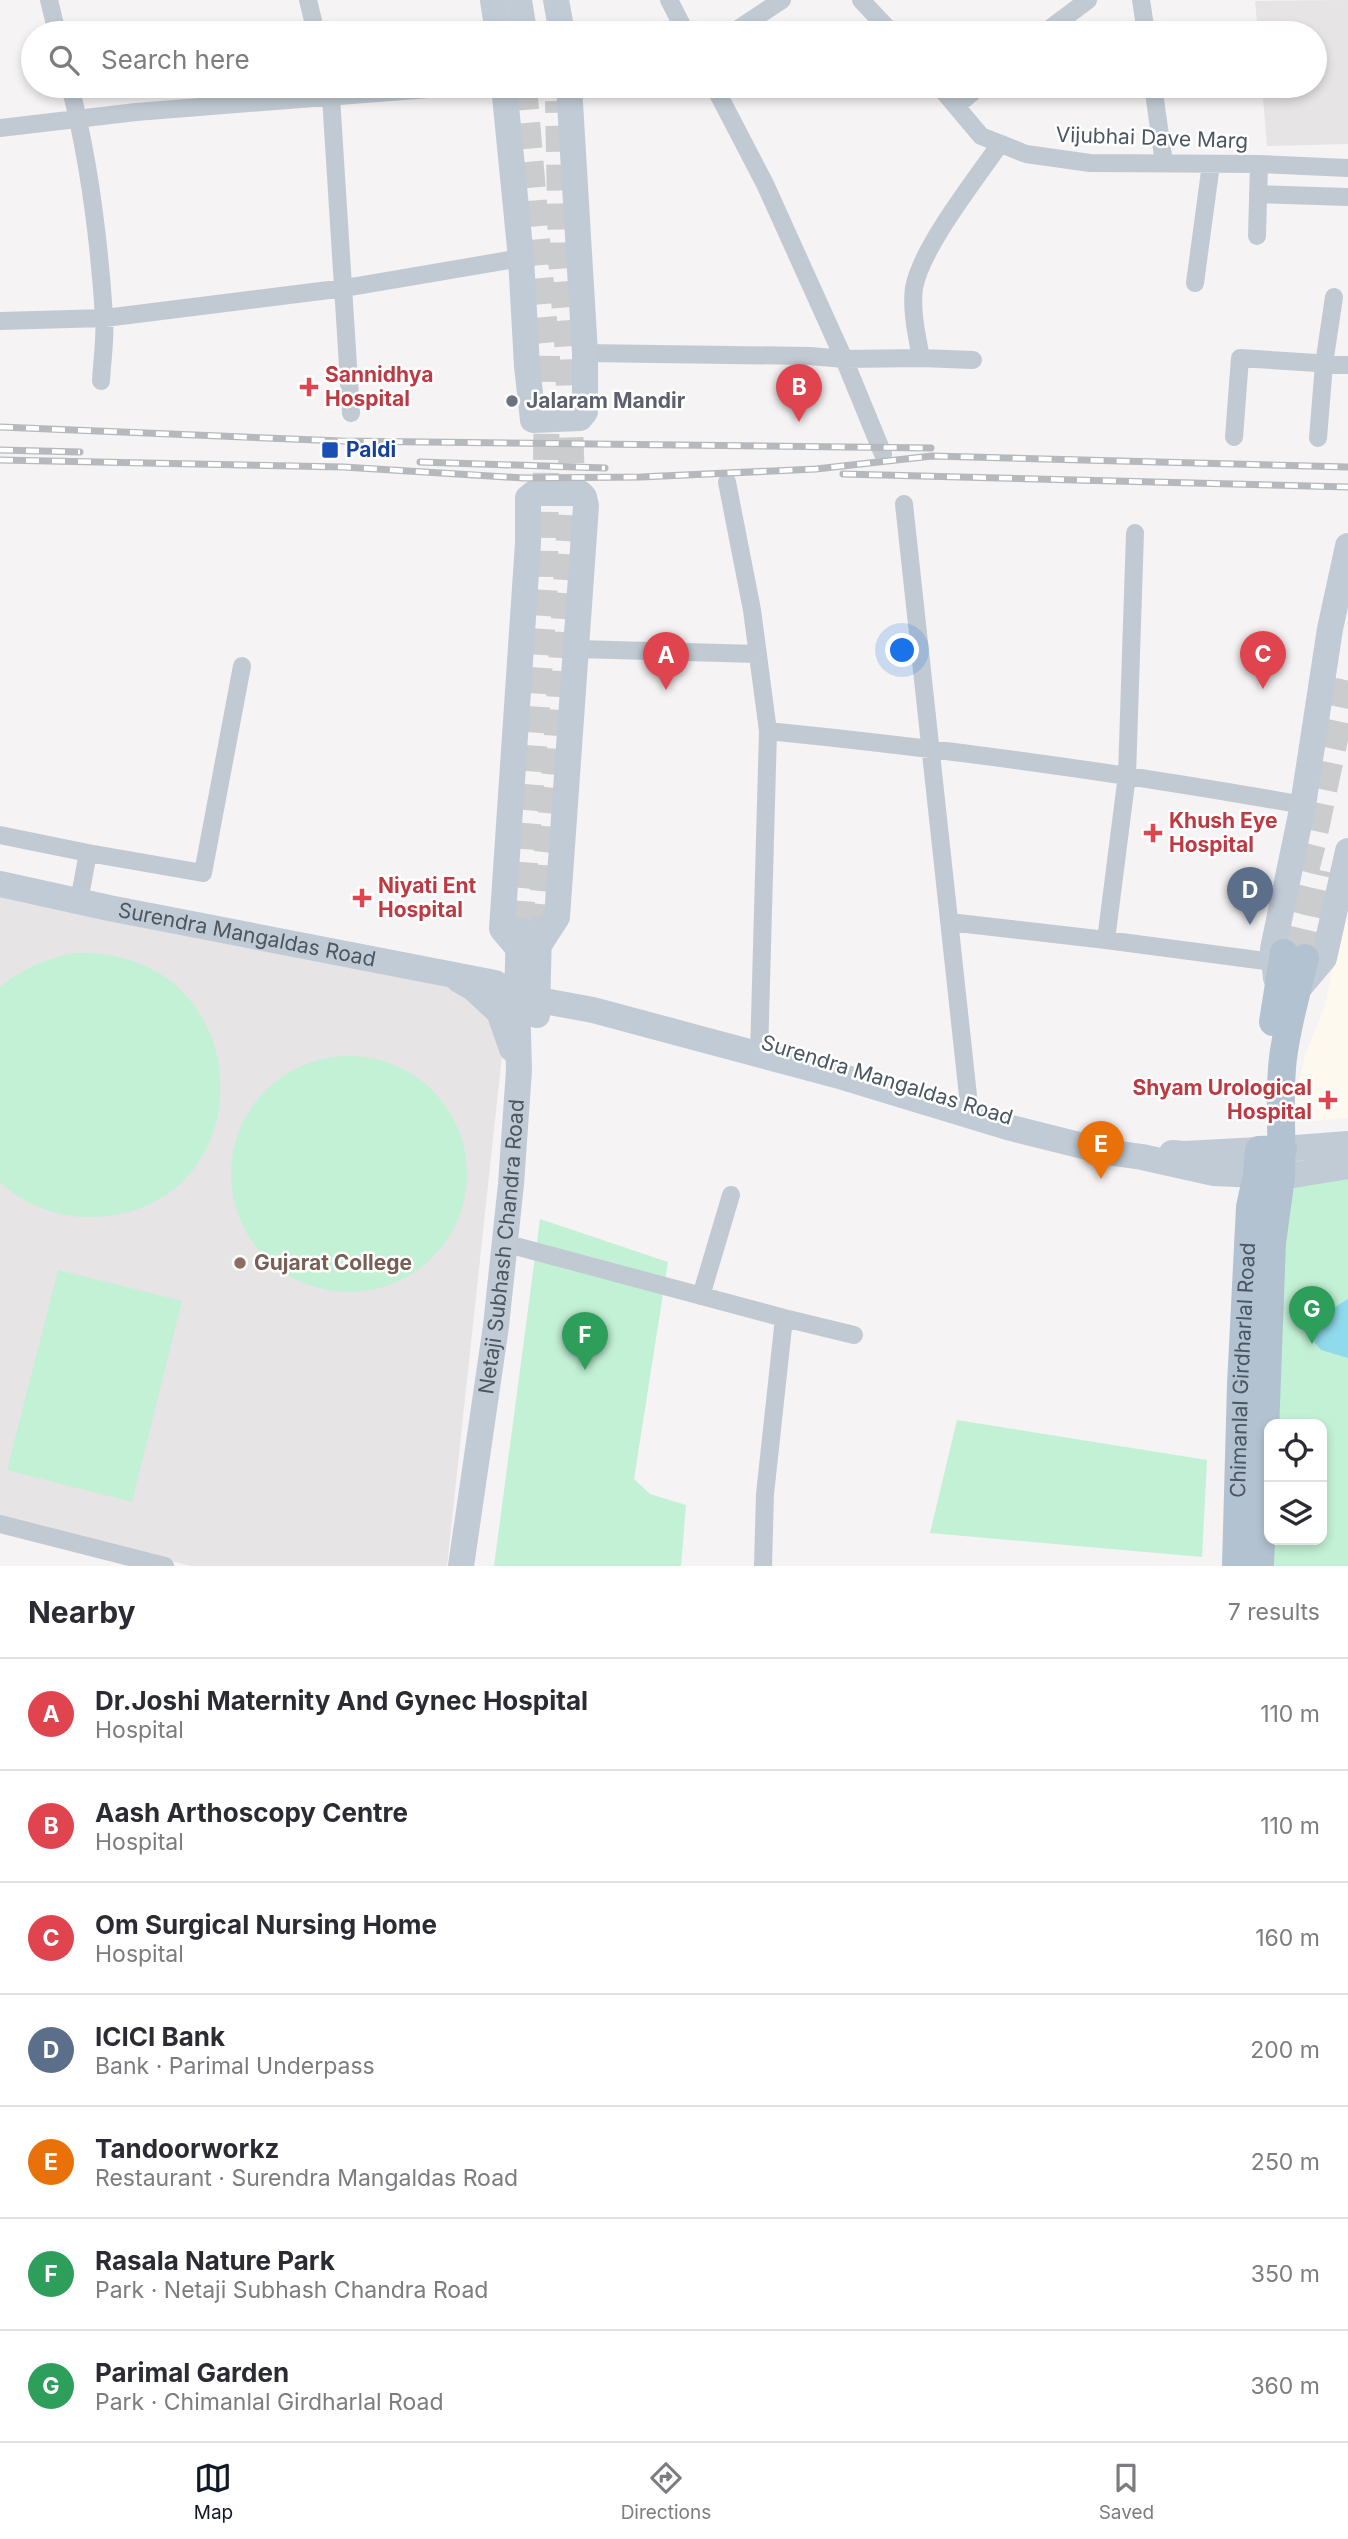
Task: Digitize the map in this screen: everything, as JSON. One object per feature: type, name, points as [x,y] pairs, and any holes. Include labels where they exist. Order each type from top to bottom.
[{"type":"main road","points":[[493,0],[519,21]]},
{"type":"main road","points":[[534,21],[538,1]]},
{"type":"main road","points":[[534,21],[538,1]]},
{"type":"main road","points":[[505,98],[533,420],[580,418],[585,415],[585,353],[570,98]]},
{"type":"main road","points":[[531,494],[580,494],[585,499],[577,649],[557,917],[529,937],[502,929],[528,498],[531,494]]},
{"type":"main road","points":[[1348,546],[1330,629],[1303,805],[1273,949],[1287,969],[1324,958],[1348,851]]},
{"type":"main road","name":"Surendra Mangaldas Road","points":[[0,884],[521,987],[760,1048],[1041,1126],[1119,1144],[1270,1163],[1348,1166]]},
{"type":"main road","name":"Netaji Subhash Chandra Road","points":[[461,1566],[496,1326],[511,1184],[519,1070],[521,987],[529,937]]},
{"type":"main road","name":"Chimanlal Girdharlal Road","points":[[1236,1566],[1250,1207],[1270,1163],[1280,1131],[1287,969]]},
{"type":"main road","points":[[446,972],[473,988],[499,1012],[519,1070]]},
{"type":"main road","name":"Netaji Subhash Chandra Road","points":[[475,1566],[510,1328],[533,1082],[521,987]]},
{"type":"main road","name":"Surendra Mangaldas Road","points":[[760,1048],[843,1077],[1011,1128],[1213,1173],[1270,1163],[1348,1144]]},
{"type":"main road","name":"Chimanlal Girdharlal Road","points":[[1260,1566],[1272,1243],[1270,1163]]},
{"type":"street","points":[[49,0],[54,21]]},
{"type":"street","points":[[308,0],[313,21]]},
{"type":"street","points":[[669,0],[680,21]]},
{"type":"street","points":[[750,21],[782,0]]},
{"type":"street","points":[[861,0],[881,21]]},
{"type":"street","points":[[1060,21],[1088,0]]},
{"type":"street","points":[[1141,0],[1144,21]]},
{"type":"street","points":[[73,98],[93,213],[104,318],[102,381]]},
{"type":"street","points":[[0,128],[267,98]]},
{"type":"street","points":[[331,98],[345,288],[351,413]]},
{"type":"street","points":[[720,98],[765,184],[844,359],[883,454]]},
{"type":"street","name":"Vijubhai Dave Marg","points":[[949,98],[981,135],[1026,154],[1090,163],[1259,164],[1348,168]]},
{"type":"street","points":[[956,106],[966,98]]},
{"type":"street","points":[[1155,98],[1164,163]]},
{"type":"street","points":[[921,358],[915,327],[914,288],[925,257],[1000,144]]},
{"type":"street","points":[[1195,282],[1211,164]]},
{"type":"street","points":[[1257,236],[1259,164]]},
{"type":"street","points":[[1258,194],[1348,197]]},
{"type":"street","points":[[0,321],[104,318],[345,288],[521,258]]},
{"type":"street","points":[[1318,438],[1324,364],[1334,297]]},
{"type":"street","points":[[585,353],[973,360]]},
{"type":"street","points":[[1234,438],[1240,358],[1348,365]]},
{"type":"street","points":[[727,482],[741,543],[768,731],[760,1048]]},
{"type":"street","points":[[904,504],[969,1105]]},
{"type":"street","points":[[1106,940],[1127,775],[1135,533]]},
{"type":"street","points":[[577,649],[758,654]]},
{"type":"street","points":[[0,835],[202,873],[242,666]]},
{"type":"street","points":[[768,731],[930,747],[1127,775],[1303,805]]},
{"type":"street","points":[[79,901],[88,853]]},
{"type":"street","points":[[949,922],[1106,940],[1287,969]]},
{"type":"street","points":[[701,1296],[731,1195]]},
{"type":"street","points":[[519,1247],[854,1335]]},
{"type":"street","points":[[763,1566],[765,1494],[785,1318]]},
{"type":"street","points":[[0,1524],[166,1566]]},
{"type":"shaded area","points":[[1348,0],[1348,144],[1267,146],[1263,98],[1327,98],[1327,21],[1257,21],[1255,1]]},
{"type":"shaded area","points":[[1348,894],[1348,1118],[1313,1121],[1293,1107],[1305,1055],[1325,1005]]},
{"type":"shaded area","name":"Gujarat College","points":[[0,896],[504,995],[507,1009],[447,1566],[191,1566],[0,1517]]},
{"type":"green space","points":[[76,953],[138,963],[183,992],[210,1034],[220,1082],[214,1131],[190,1174],[149,1204],[92,1217],[67,1215],[43,1208],[20,1197],[0,1182],[0,987],[36,965]]},
{"type":"green space","points":[[337,1056],[361,1056],[405,1070],[433,1090],[458,1129],[465,1151],[465,1197],[458,1219],[433,1258],[405,1278],[383,1287],[361,1292],[337,1292],[293,1278],[265,1258],[245,1230],[236,1208],[231,1186],[231,1162],[245,1118],[265,1090],[293,1070],[315,1061]]},
{"type":"green space","points":[[1348,1167],[1348,1566],[1269,1566],[1270,1545],[1327,1545],[1327,1419],[1274,1419],[1277,1298],[1284,1225],[1289,1199],[1297,1185]]},
{"type":"green space","points":[[540,1219],[668,1262],[634,1479],[650,1494],[686,1505],[681,1566],[494,1566]]},
{"type":"green space","points":[[58,1270],[182,1301],[132,1502],[7,1470]]},
{"type":"green space","points":[[957,1420],[1207,1460],[1202,1557],[930,1533]]},
{"type":"water","points":[[1348,1299],[1348,1358],[1321,1350],[1314,1342],[1325,1316]]},
{"type":"tunnel","points":[[520,927],[545,586],[547,355],[525,98]]},
{"type":"tunnel","points":[[539,930],[555,767],[572,486],[568,355],[561,257],[558,101]]},
{"type":"tunnel","points":[[1284,953],[1312,843],[1348,673]]},
{"type":"tunnel","points":[[1305,958],[1324,871]]},
{"type":"railway","points":[[0,427],[341,441],[931,448]]},
{"type":"railway","points":[[0,450],[80,452]]},
{"type":"railway","points":[[0,460],[343,467],[524,478],[641,477],[816,469],[932,456],[1348,467]]},
{"type":"railway","points":[[420,462],[605,468]]},
{"type":"railway","points":[[843,474],[1348,487]]},
{"type":"place","name":"Sannidhya Hospital","points":[[309,387]]},
{"type":"place","name":"Jalaram Mandir","points":[[512,401]]},
{"type":"place","name":"Aash Arthoscopy Centre","points":[[799,422]]},
{"type":"place","name":"Paldi","points":[[330,450]]},
{"type":"place","name":"Om Surgical Nursing Home","points":[[1263,689]]},
{"type":"place","name":"Dr.Joshi Maternity And Gynec Hospital","points":[[666,690]]},
{"type":"place","name":"Khush Eye Hospital","points":[[1153,833]]},
{"type":"place","name":"Niyati Ent Hospital","points":[[362,898]]},
{"type":"place","name":"ICICI Bank","points":[[1250,925]]},
{"type":"place","name":"Shyam Urological Hospital","points":[[1328,1100]]},
{"type":"place","name":"Tandoorworkz","points":[[1101,1179]]},
{"type":"place","name":"Gujarat College","points":[[240,1263]]},
{"type":"place","name":"Parimal Garden","points":[[1312,1344]]},
{"type":"place","name":"Rasala Nature Park","points":[[585,1370]]}]
